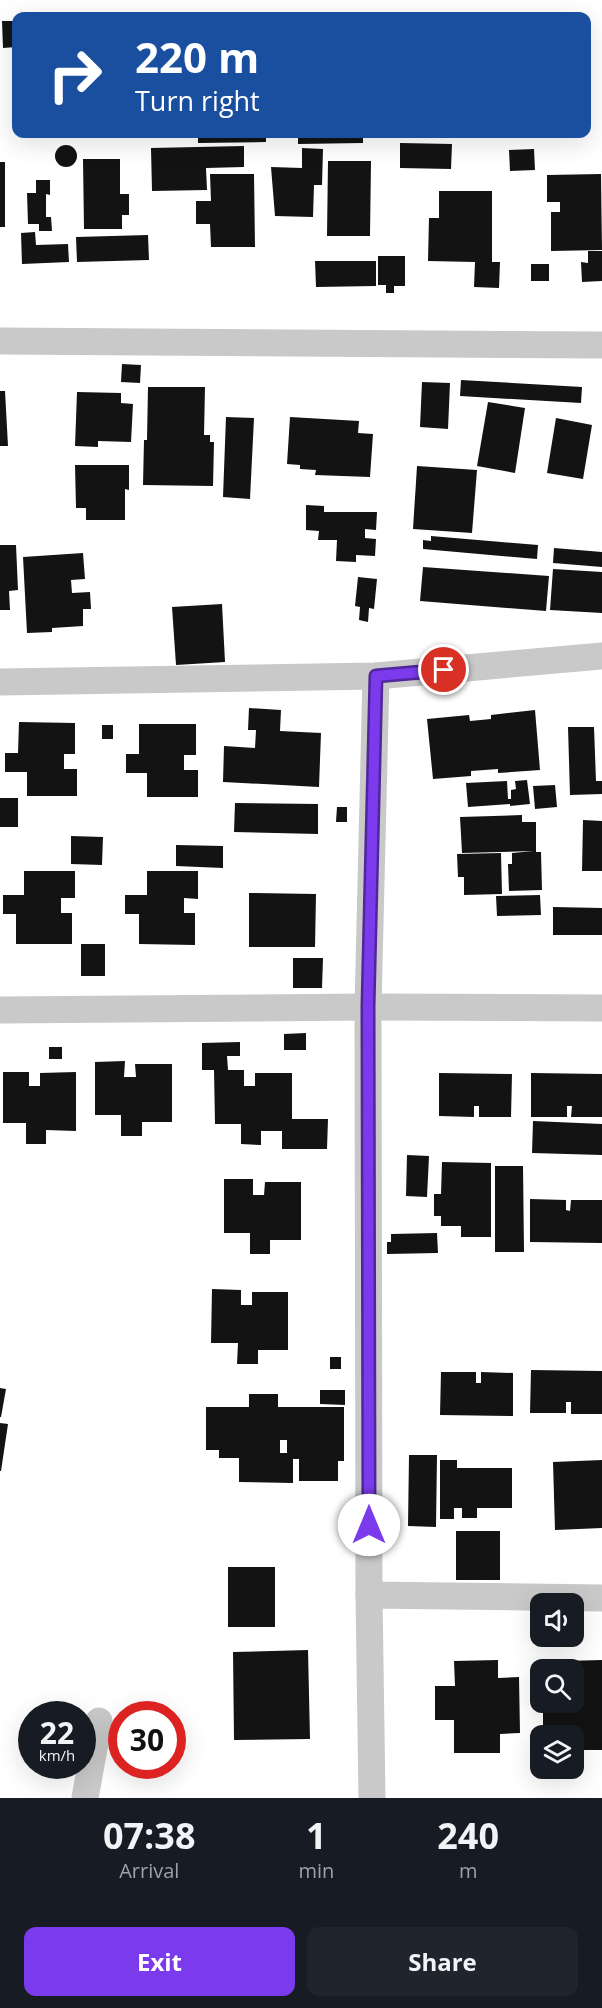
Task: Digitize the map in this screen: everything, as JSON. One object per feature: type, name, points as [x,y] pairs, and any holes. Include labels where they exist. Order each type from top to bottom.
[{"type":"street","points":[[0,341],[602,345]]},
{"type":"street","points":[[0,682],[376,676],[602,656]]},
{"type":"street","points":[[372,1798],[369,1595],[368,1006],[376,676]]},
{"type":"street","points":[[0,1010],[368,1006],[602,1008]]},
{"type":"street","points":[[369,1595],[602,1598]]},
{"type":"street","points":[[85,1798],[99,1721]]},
{"type":"building","points":[[2,21],[12,21],[12,47],[3,48]]},
{"type":"building","points":[[198,138],[266,138],[266,142],[198,143]]},
{"type":"building","points":[[298,138],[363,138],[363,143],[298,144]]},
{"type":"building","points":[[400,143],[452,144],[451,169],[400,168]]},
{"type":"building","points":[[66,145],[74,148],[77,156],[74,164],[66,167],[58,164],[55,156],[58,148]]},
{"type":"building","points":[[244,146],[244,167],[206,168],[207,190],[152,191],[151,148]]},
{"type":"building","points":[[302,148],[323,149],[322,185],[314,185],[313,217],[275,216],[271,167],[302,168]]},
{"type":"building","points":[[534,149],[535,170],[510,171],[509,150]]},
{"type":"building","points":[[83,159],[120,159],[120,194],[129,194],[129,215],[122,215],[122,229],[84,229]]},
{"type":"building","points":[[328,161],[371,161],[370,236],[327,236]]},
{"type":"building","points":[[0,162],[5,162],[5,227],[0,227]]},
{"type":"building","points":[[210,174],[254,174],[255,247],[211,247],[210,224],[196,224],[196,201],[211,201]]},
{"type":"building","points":[[601,174],[602,250],[551,251],[551,212],[560,212],[560,202],[547,202],[547,175]]},
{"type":"building","points":[[36,180],[50,180],[50,195],[46,194],[46,217],[51,217],[52,231],[39,231],[39,224],[28,224],[27,193],[36,193]]},
{"type":"building","points":[[439,191],[492,191],[492,262],[500,262],[499,288],[474,287],[475,262],[428,261],[429,218],[439,218]]},
{"type":"building","points":[[35,232],[36,245],[68,244],[69,262],[22,264],[21,233]]},
{"type":"building","points":[[148,235],[149,260],[77,262],[76,237]]},
{"type":"building","points":[[588,251],[602,251],[602,281],[582,282],[581,262],[588,263]]},
{"type":"building","points":[[378,256],[405,256],[405,286],[394,286],[394,293],[386,293],[386,285],[378,285]]},
{"type":"building","points":[[315,261],[376,261],[376,286],[316,287]]},
{"type":"building","points":[[531,264],[549,264],[549,281],[531,281]]},
{"type":"building","points":[[122,364],[141,365],[140,383],[121,382]]},
{"type":"building","points":[[461,380],[582,387],[581,403],[460,396]]},
{"type":"building","points":[[422,382],[450,383],[448,429],[420,427]]},
{"type":"building","points":[[148,387],[205,387],[204,435],[210,435],[210,442],[214,442],[213,486],[143,485]]},
{"type":"building","points":[[0,391],[5,391],[8,446],[0,446]]},
{"type":"building","points":[[77,392],[121,393],[121,403],[133,404],[131,442],[98,441],[98,447],[75,446]]},
{"type":"building","points":[[488,402],[525,408],[515,473],[477,466]]},
{"type":"building","points":[[226,417],[254,418],[250,499],[223,497]]},
{"type":"building","points":[[290,417],[359,421],[358,433],[373,434],[370,477],[315,475],[316,470],[300,469],[300,465],[287,464]]},
{"type":"building","points":[[556,418],[592,425],[583,479],[547,473]]},
{"type":"building","points":[[75,465],[129,465],[129,490],[125,489],[125,520],[86,520],[86,508],[76,508]]},
{"type":"building","points":[[417,466],[477,470],[472,533],[413,529]]},
{"type":"building","points":[[306,505],[324,506],[324,512],[377,512],[376,530],[365,529],[365,538],[376,539],[375,556],[356,555],[356,562],[336,561],[337,540],[318,540],[319,531],[306,530]]},
{"type":"building","points":[[431,536],[538,545],[537,559],[423,549],[423,540],[431,541]]},
{"type":"building","points":[[0,545],[16,545],[18,590],[9,591],[10,610],[0,610]]},
{"type":"building","points":[[554,548],[602,552],[602,567],[553,563]]},
{"type":"building","points":[[83,553],[85,579],[71,580],[72,593],[90,592],[91,609],[83,609],[83,626],[52,628],[52,632],[27,633],[23,557]]},
{"type":"building","points":[[423,567],[549,576],[546,611],[420,601]]},
{"type":"building","points":[[553,569],[602,572],[602,613],[550,610]]},
{"type":"building","points":[[358,577],[377,579],[374,609],[369,608],[368,622],[359,620],[360,607],[355,606]]},
{"type":"building","points":[[222,604],[225,662],[176,665],[172,607]]},
{"type":"building","points":[[249,708],[281,710],[280,731],[321,733],[319,787],[223,782],[224,746],[255,748],[256,730],[248,730]]},
{"type":"building","points":[[535,710],[540,770],[498,773],[498,769],[471,771],[471,776],[433,779],[427,719],[469,715],[470,721],[491,719],[491,715]]},
{"type":"building","points":[[19,722],[75,723],[75,754],[64,754],[64,769],[77,769],[77,796],[27,796],[27,772],[5,772],[5,753],[18,753]]},
{"type":"building","points":[[139,724],[196,724],[196,755],[184,755],[184,770],[198,770],[198,797],[147,797],[147,773],[126,773],[126,754],[139,754]]},
{"type":"building","points":[[102,725],[113,725],[113,739],[102,739]]},
{"type":"building","points":[[568,727],[594,727],[596,781],[602,781],[602,794],[570,795]]},
{"type":"building","points":[[527,780],[530,804],[468,807],[466,783],[507,781],[508,799],[511,799],[511,790],[516,789],[515,781]]},
{"type":"building","points":[[555,785],[557,807],[535,809],[533,786]]},
{"type":"building","points":[[0,798],[18,798],[18,827],[0,827]]},
{"type":"building","points":[[235,803],[318,804],[318,834],[234,832]]},
{"type":"building","points":[[337,807],[347,807],[347,822],[336,822]]},
{"type":"building","points":[[522,815],[522,822],[536,822],[536,852],[541,852],[542,890],[509,891],[508,864],[512,864],[512,853],[534,851],[462,853],[460,817]]},
{"type":"building","points":[[583,820],[602,821],[602,871],[582,871]]},
{"type":"building","points":[[71,836],[103,837],[102,865],[71,864]]},
{"type":"building","points":[[176,845],[223,846],[223,868],[176,866]]},
{"type":"building","points":[[501,853],[502,894],[464,895],[464,877],[458,877],[457,854]]},
{"type":"building","points":[[24,871],[75,871],[75,898],[61,898],[61,913],[72,913],[72,944],[16,944],[16,914],[3,914],[3,895],[24,895]]},
{"type":"building","points":[[147,871],[198,871],[198,899],[184,898],[184,913],[195,913],[195,945],[139,944],[139,914],[125,914],[125,895],[147,895]]},
{"type":"building","points":[[249,893],[316,894],[315,947],[249,947]]},
{"type":"building","points":[[540,895],[541,915],[497,916],[496,896]]},
{"type":"building","points":[[553,907],[602,908],[602,935],[553,935]]},
{"type":"building","points":[[81,944],[105,944],[105,976],[81,976]]},
{"type":"building","points":[[293,958],[323,958],[322,988],[293,988]]},
{"type":"building","points":[[306,1033],[306,1050],[284,1050],[284,1034]]},
{"type":"building","points":[[240,1042],[240,1056],[227,1056],[228,1070],[244,1070],[244,1086],[255,1086],[255,1073],[292,1073],[292,1119],[328,1119],[327,1149],[282,1149],[282,1131],[261,1131],[261,1145],[241,1144],[241,1124],[215,1124],[214,1070],[202,1070],[202,1043]]},
{"type":"building","points":[[49,1047],[62,1047],[62,1059],[49,1059]]},
{"type":"building","points":[[125,1061],[124,1077],[136,1077],[135,1064],[172,1064],[172,1122],[142,1122],[142,1136],[121,1136],[121,1115],[95,1115],[95,1062]]},
{"type":"building","points":[[3,1072],[29,1072],[29,1086],[40,1086],[40,1073],[76,1072],[76,1131],[46,1130],[46,1144],[26,1144],[26,1123],[3,1123]]},
{"type":"building","points":[[439,1073],[512,1074],[511,1117],[479,1117],[479,1106],[474,1106],[474,1117],[439,1116]]},
{"type":"building","points":[[531,1073],[602,1074],[602,1117],[571,1117],[572,1106],[567,1106],[567,1117],[531,1117]]},
{"type":"building","points":[[533,1121],[602,1124],[602,1155],[532,1153]]},
{"type":"building","points":[[407,1155],[429,1156],[427,1197],[406,1196]]},
{"type":"building","points":[[442,1162],[491,1163],[491,1237],[461,1237],[461,1226],[441,1226],[441,1216],[434,1216],[434,1194],[441,1194]]},
{"type":"building","points":[[495,1166],[523,1166],[524,1252],[495,1252]]},
{"type":"building","points":[[224,1179],[253,1179],[253,1195],[264,1195],[265,1182],[301,1182],[301,1240],[270,1240],[270,1254],[250,1254],[250,1233],[224,1233]]},
{"type":"building","points":[[530,1199],[566,1200],[566,1210],[570,1211],[571,1200],[602,1200],[602,1243],[530,1242]]},
{"type":"building","points":[[437,1233],[438,1253],[387,1254],[387,1242],[391,1242],[391,1234]]},
{"type":"building","points":[[212,1289],[241,1290],[241,1305],[252,1305],[252,1292],[288,1292],[288,1350],[258,1350],[258,1364],[237,1364],[238,1343],[211,1343]]},
{"type":"building","points":[[330,1357],[341,1357],[341,1369],[330,1369]]},
{"type":"building","points":[[531,1370],[602,1371],[602,1414],[571,1414],[571,1402],[566,1402],[566,1413],[530,1413]]},
{"type":"building","points":[[441,1372],[476,1372],[476,1383],[481,1383],[481,1372],[513,1373],[513,1416],[440,1415]]},
{"type":"building","points":[[0,1388],[6,1389],[1,1417],[0,1417]]},
{"type":"building","points":[[320,1390],[345,1390],[345,1405],[320,1404]]},
{"type":"building","points":[[249,1394],[278,1394],[278,1407],[344,1407],[344,1461],[338,1461],[338,1481],[299,1481],[299,1459],[293,1459],[293,1483],[239,1482],[239,1458],[219,1458],[219,1450],[206,1450],[206,1407],[249,1407]],"holes":[[[280,1440],[287,1440],[287,1453],[280,1453]]]},
{"type":"building","points":[[0,1423],[8,1424],[1,1471],[0,1471]]},
{"type":"building","points":[[409,1455],[437,1455],[436,1527],[408,1526]]},
{"type":"building","points":[[440,1460],[457,1460],[457,1468],[512,1468],[512,1508],[477,1508],[477,1518],[462,1518],[462,1508],[454,1508],[454,1519],[440,1519]]},
{"type":"building","points":[[602,1460],[602,1528],[555,1530],[553,1462]]},
{"type":"building","points":[[456,1531],[500,1531],[500,1580],[456,1580]]},
{"type":"building","points":[[228,1567],[275,1567],[275,1627],[228,1627]]},
{"type":"building","points":[[308,1650],[310,1739],[234,1740],[233,1652]]},
{"type":"building","points":[[498,1660],[498,1678],[519,1677],[520,1733],[500,1734],[500,1753],[454,1753],[454,1720],[435,1720],[435,1686],[455,1686],[454,1661]]},
{"type":"building","points":[[584,1660],[602,1660],[602,1750],[584,1750],[584,1725],[543,1725],[543,1713],[584,1713]]},
{"type":"route","points":[[369,1525],[368,1006],[376,676],[444,670]]}]
